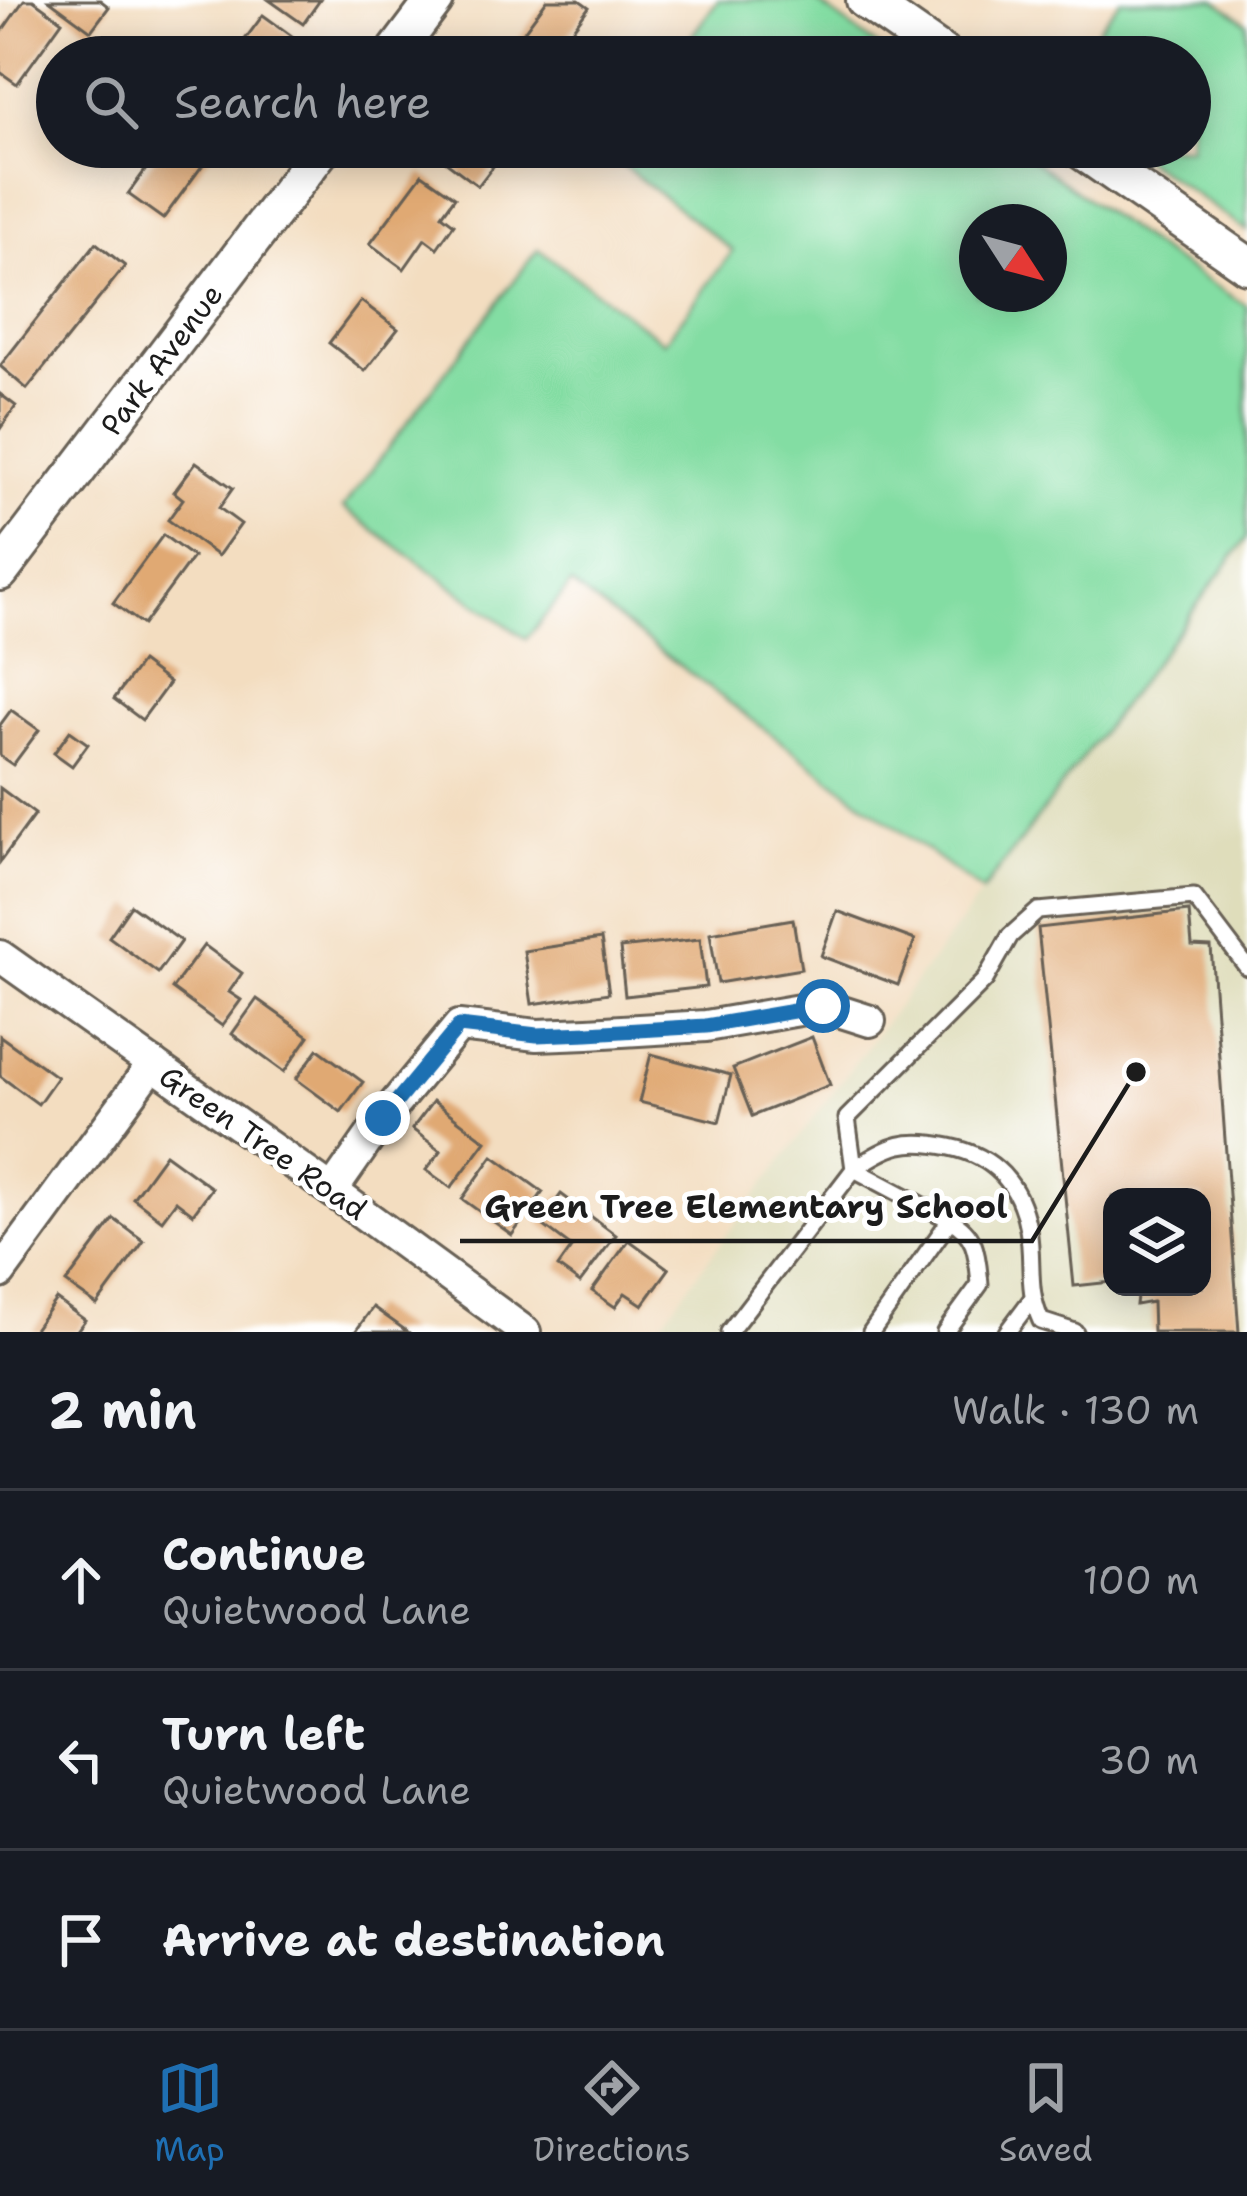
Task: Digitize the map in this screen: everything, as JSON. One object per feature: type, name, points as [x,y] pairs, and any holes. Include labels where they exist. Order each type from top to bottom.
[{"type":"street","points":[[408,36],[435,0]]},
{"type":"street","points":[[865,0],[917,36]]},
{"type":"street","name":"Park Avenue","points":[[0,572],[307,168]]},
{"type":"street","points":[[1107,168],[1247,265]]},
{"type":"street","name":"Green Tree Road","points":[[0,956],[525,1332]]},
{"type":"street","points":[[332,1191],[383,1118],[459,1026],[537,1035],[706,1026],[823,1006],[870,1021]]},
{"type":"street","points":[[0,1273],[152,1064]]},
{"type":"lane","points":[[854,1169],[847,1118],[985,980],[1010,936],[1038,911],[1194,897],[1247,968]]},
{"type":"lane","points":[[729,1332],[854,1169],[879,1151],[918,1140],[974,1152],[1012,1183],[1028,1228],[1031,1300],[1041,1321],[1075,1332]]},
{"type":"lane","points":[[854,1169],[964,1227],[976,1244],[980,1284],[945,1332]]},
{"type":"lane","points":[[871,1332],[950,1220]]},
{"type":"lane","points":[[1007,1332],[1031,1300]]},
{"type":"shaded area","points":[[1247,538],[1247,1332],[654,1332]]},
{"type":"green space","points":[[718,0],[814,0],[863,36],[691,36]]},
{"type":"green space","points":[[1120,0],[1216,0],[1247,23],[1247,231],[1157,168],[1211,168],[1211,36],[1093,36]]},
{"type":"green space","points":[[626,168],[1044,168],[1165,255],[1247,306],[1247,538],[982,892],[571,584],[526,639],[343,508],[538,249],[664,342],[733,251]]},
{"type":"building","points":[[24,0],[33,0],[62,21],[51,36],[36,36],[36,57],[17,84],[0,72],[0,34]]},
{"type":"building","points":[[49,0],[100,0],[109,7],[91,31]]},
{"type":"building","points":[[269,0],[320,0],[303,24]]},
{"type":"building","points":[[547,0],[579,0],[589,7],[568,36],[520,36]]},
{"type":"building","points":[[263,15],[292,36],[248,36]]},
{"type":"building","points":[[147,168],[201,168],[163,219],[128,194]]},
{"type":"building","points":[[454,168],[492,168],[478,186]]},
{"type":"building","points":[[422,174],[455,197],[442,215],[454,224],[437,248],[425,239],[404,269],[370,244]]},
{"type":"building","points":[[96,243],[125,266],[27,389],[0,366]]},
{"type":"building","points":[[361,301],[398,329],[365,371],[329,343]]},
{"type":"building","points":[[0,394],[16,406],[0,429]]},
{"type":"building","points":[[196,462],[233,488],[219,508],[241,524],[218,556],[168,520],[183,499],[174,492]]},
{"type":"building","points":[[163,535],[193,557],[143,625],[113,603]]},
{"type":"building","points":[[141,662],[169,683],[142,720],[114,699]]},
{"type":"building","points":[[11,710],[39,730],[13,765],[0,756],[0,725]]},
{"type":"building","points":[[70,731],[88,744],[72,766],[54,753]]},
{"type":"building","points":[[0,788],[35,814],[0,862]]},
{"type":"building","points":[[131,905],[181,941],[158,973],[109,937]]},
{"type":"building","points":[[837,911],[915,940],[898,985],[821,956]]},
{"type":"building","points":[[1189,911],[1192,946],[1211,947],[1239,1332],[1153,1332],[1152,1302],[1136,1305],[1137,1296],[1211,1296],[1211,1188],[1103,1188],[1103,1283],[1074,1286],[1038,928]]},
{"type":"building","points":[[793,919],[801,969],[718,983],[710,933]]},
{"type":"building","points":[[601,939],[609,993],[532,1004],[524,951]]},
{"type":"building","points":[[700,939],[706,987],[625,996],[620,948]]},
{"type":"building","points":[[204,945],[242,973],[229,992],[241,1000],[222,1026],[172,989]]},
{"type":"building","points":[[257,999],[309,1036],[284,1072],[232,1034]]},
{"type":"building","points":[[0,1036],[57,1077],[38,1104],[0,1076]]},
{"type":"building","points":[[812,1037],[830,1085],[752,1116],[733,1068]]},
{"type":"building","points":[[318,1049],[363,1082],[341,1112],[296,1079]]},
{"type":"building","points":[[651,1054],[731,1075],[719,1122],[639,1102]]},
{"type":"building","points":[[433,1101],[486,1141],[451,1188],[426,1170],[441,1151],[412,1129]]},
{"type":"building","points":[[165,1154],[212,1188],[193,1214],[176,1201],[162,1220],[133,1198]]},
{"type":"building","points":[[493,1156],[543,1192],[512,1235],[462,1199]]},
{"type":"building","points":[[561,1194],[616,1235],[580,1283],[558,1267],[572,1247],[540,1223]]},
{"type":"building","points":[[114,1219],[144,1241],[97,1305],[66,1283]]},
{"type":"building","points":[[629,1240],[669,1269],[643,1305],[625,1293],[615,1307],[592,1291]]},
{"type":"building","points":[[56,1299],[85,1320],[76,1332],[32,1332]]},
{"type":"building","points":[[373,1307],[408,1332],[355,1332]]},
{"type":"place","name":"Green Tree Elementary School","points":[[1136,1072]]},
{"type":"route","points":[[383,1118],[459,1026],[537,1035],[588,1033],[706,1026],[823,1006]]}]
